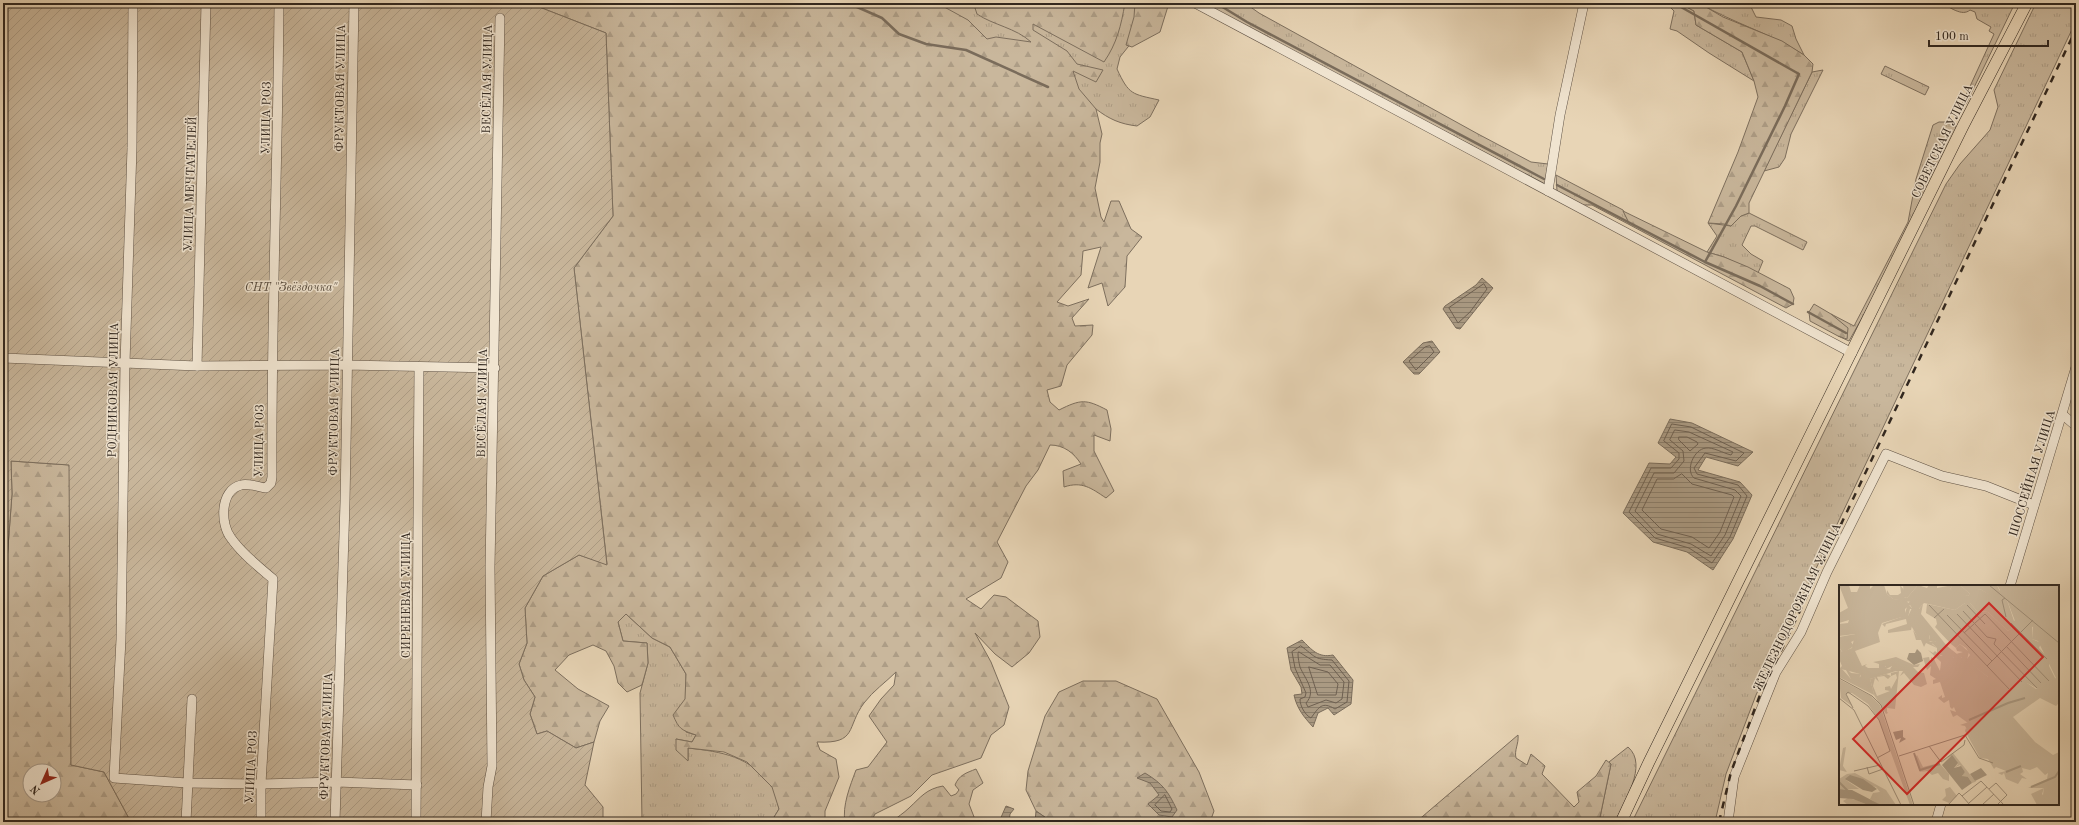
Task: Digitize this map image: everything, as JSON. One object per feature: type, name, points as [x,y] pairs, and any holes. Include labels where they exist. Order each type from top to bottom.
[{"type":"main road","name":"СОВЕТСКАЯ УЛИЦА","points":[[1621,822],[1652,755],[2027,3]]},
{"type":"street","name":"РОДНИКОВАЯ УЛИЦА","points":[[134,3],[132,148],[125,363],[121,639],[114,778],[187,783]]},
{"type":"street","name":"УЛИЦА МЕЧТАТЕЛЕЙ","points":[[197,366],[206,3]]},
{"type":"street","name":"УЛИЦА РОЗ","points":[[261,822],[261,784],[273,579],[230,538],[225,524],[224,502],[233,490],[242,485],[266,488],[271,483],[271,367],[278,150],[279,3]]},
{"type":"street","name":"ФРУКТОВАЯ УЛИЦА","points":[[335,822],[345,502],[346,365],[354,3]]},
{"type":"street","points":[[1195,3],[1852,353]]},
{"type":"street","points":[[1548,191],[1560,115],[1584,3]]},
{"type":"street","name":"ВЕСЁЛАЯ УЛИЦА","points":[[486,822],[488,788],[492,766],[490,567],[500,18]]},
{"type":"street","points":[[3,358],[197,366],[271,367],[346,365],[494,368]]},
{"type":"street","name":"СИРЕНЕВАЯ УЛИЦА","points":[[416,822],[419,367]]},
{"type":"street","name":"ШОССЕЙНАЯ УЛИЦА","points":[[2010,585],[2075,373]]},
{"type":"street","points":[[2063,415],[2076,426]]},
{"type":"street","name":"ЖЕЛЕЗНОДОРОЖНАЯ УЛИЦА","points":[[1728,822],[1734,777],[1776,672],[1801,632],[1827,572],[1886,454],[1942,476],[1986,486],[2034,505]]},
{"type":"street","points":[[186,822],[192,699]]},
{"type":"street","points":[[187,783],[261,784],[337,782],[417,785]]},
{"type":"street","points":[[1936,822],[1941,805]]},
{"type":"green space","name":"СНТ \"Звёздочка\"","points":[[3,3],[529,3],[606,33],[613,216],[574,268],[607,565],[579,555],[543,576],[525,608],[527,643],[519,664],[524,680],[535,697],[530,714],[537,734],[547,731],[576,748],[594,742],[585,785],[603,807],[603,822],[131,822],[104,772],[71,765],[69,465],[11,461],[12,494],[3,614]]},
{"type":"green space","points":[[529,3],[937,3],[968,20],[987,39],[996,37],[1031,42],[1012,30],[983,18],[977,14],[974,5],[971,3],[1125,3],[1118,34],[1104,62],[1033,24],[1033,30],[1067,51],[1077,64],[1103,70],[1096,82],[1073,71],[1079,89],[1096,109],[1102,134],[1100,143],[1100,162],[1095,188],[1101,217],[1104,222],[1111,201],[1119,201],[1131,229],[1142,237],[1127,256],[1125,287],[1108,306],[1102,283],[1088,288],[1101,247],[1083,251],[1081,275],[1057,302],[1068,306],[1089,299],[1072,318],[1075,326],[1093,325],[1092,335],[1067,365],[1061,386],[1047,390],[1050,402],[1059,410],[1078,402],[1088,402],[1107,410],[1111,429],[1110,441],[1094,435],[1094,451],[1114,491],[1106,498],[1086,486],[1070,485],[1064,487],[1063,471],[1081,464],[1068,450],[1060,446],[1050,445],[1038,470],[1026,486],[997,542],[1008,562],[1001,578],[966,599],[981,609],[994,595],[1006,597],[1038,621],[1040,637],[1029,653],[1012,667],[995,654],[975,633],[991,662],[1009,707],[1004,725],[991,735],[981,758],[932,775],[911,796],[875,814],[871,822],[845,822],[844,816],[846,803],[856,770],[868,767],[887,742],[869,716],[881,699],[894,685],[896,672],[864,703],[845,737],[830,742],[817,742],[820,750],[836,759],[839,777],[825,811],[825,822],[771,822],[779,809],[772,787],[747,762],[724,752],[688,748],[688,761],[676,750],[676,739],[692,742],[696,735],[681,728],[673,715],[685,699],[686,674],[670,647],[652,638],[626,614],[618,622],[623,641],[647,643],[648,663],[642,685],[627,692],[618,683],[614,666],[606,651],[593,645],[569,655],[555,670],[578,689],[609,706],[600,721],[594,742],[576,748],[547,731],[537,734],[530,714],[535,697],[524,680],[519,664],[527,643],[525,608],[543,576],[579,555],[607,564],[574,268],[613,216],[606,33]]},
{"type":"green space","points":[[916,3],[1148,3],[1132,42],[1120,57],[1117,69],[1128,89],[1132,92],[1159,100],[1150,117],[1137,126],[1125,124],[1106,116]]},
{"type":"green space","points":[[1135,3],[1169,3],[1160,32],[1132,47],[1126,45],[1134,17]]},
{"type":"green space","points":[[1201,3],[1245,3],[1259,13],[1478,134],[1531,162],[1548,164],[1545,184]]},
{"type":"green space","points":[[1666,3],[1679,3],[1694,11],[1696,25],[1742,52],[1754,81],[1677,31],[1670,29],[1674,11]]},
{"type":"green space","points":[[1679,3],[1699,3],[1723,17],[1782,41],[1804,55],[1813,64],[1812,72],[1749,203],[1749,213],[1741,216],[1731,226],[1708,223],[1738,152],[1758,97],[1754,81],[1742,52],[1696,25],[1694,11]]},
{"type":"green space","points":[[1699,3],[1749,3],[1756,17],[1781,20],[1792,26],[1796,39],[1804,55],[1778,40]]},
{"type":"green space","points":[[1941,3],[2015,3],[1966,104],[1961,106],[1994,34],[1989,31],[1991,27],[1977,19],[1975,12],[1970,10],[1967,12],[1960,12]]},
{"type":"green space","points":[[2036,3],[2076,3],[2076,21],[1756,695],[1726,774],[1715,822],[1632,822],[1946,184],[1960,164],[1990,130],[1998,107],[1994,90]]},
{"type":"green space","points":[[1885,66],[1929,87],[1925,95],[1881,74]]},
{"type":"green space","points":[[1823,70],[1791,134],[1785,158],[1779,167],[1764,171],[1812,72]]},
{"type":"green space","points":[[1939,122],[1947,122],[1956,126],[1956,134],[1872,300],[1849,341],[1838,336],[1847,338],[1847,328],[1831,314],[1854,326],[1908,222],[1916,179],[1933,125]]},
{"type":"green space","points":[[1556,175],[1623,210],[1630,225],[1592,205],[1583,205],[1557,191]]},
{"type":"green space","points":[[1623,211],[1707,252],[1748,267],[1790,289],[1794,298],[1793,304],[1786,308],[1630,225]]},
{"type":"green space","points":[[1749,213],[1807,242],[1803,250],[1755,226],[1751,226],[1742,245],[1751,254],[1763,261],[1758,273],[1724,257],[1707,252],[1717,236],[1708,223],[1731,226],[1741,216]]},
{"type":"green space","points":[[1814,304],[1831,314],[1848,328],[1847,339],[1838,336],[1810,321],[1809,312]]},
{"type":"green space","points":[[11,461],[70,465],[71,765],[104,772],[131,822],[3,822],[3,614],[12,494]]},
{"type":"green space","points":[[626,614],[652,638],[670,647],[686,674],[686,732],[696,735],[692,742],[676,739],[688,760],[688,748],[713,751],[734,757],[754,768],[772,786],[775,794],[779,809],[771,822],[642,822],[640,693],[648,663],[647,643],[623,641],[618,622]]},
{"type":"green space","points":[[1083,681],[1116,681],[1157,699],[1199,772],[1214,811],[1210,822],[1052,822],[1036,811],[1026,790],[1028,771],[1045,716],[1059,692]]},
{"type":"green space","points":[[1518,735],[1516,758],[1527,765],[1531,754],[1545,766],[1542,774],[1574,807],[1579,802],[1577,792],[1596,776],[1606,760],[1611,764],[1599,822],[1416,822]]},
{"type":"green space","points":[[1628,747],[1634,755],[1636,764],[1635,774],[1628,795],[1615,822],[1599,822],[1611,764],[1609,762]]},
{"type":"green space","points":[[976,769],[983,783],[973,790],[969,804],[976,822],[892,822],[924,794],[932,789],[943,786],[951,796],[956,794],[959,790],[955,785],[959,779],[966,773]]},
{"type":"water","points":[[1482,278],[1493,288],[1460,329],[1456,328],[1443,309],[1445,306],[1476,285]]},
{"type":"water","points":[[1432,341],[1440,352],[1419,374],[1414,374],[1403,362],[1423,343]]},
{"type":"water","points":[[1670,419],[1692,423],[1753,452],[1738,466],[1706,457],[1698,470],[1740,482],[1752,495],[1733,539],[1713,570],[1687,552],[1653,542],[1623,513],[1649,463],[1670,464],[1676,457],[1658,443]]},
{"type":"water","points":[[1302,640],[1312,650],[1319,654],[1328,656],[1333,655],[1353,680],[1351,704],[1334,715],[1328,708],[1318,713],[1313,727],[1301,712],[1295,700],[1294,695],[1302,694],[1301,687],[1291,670],[1287,648]]},
{"type":"water","points":[[1145,773],[1161,785],[1171,798],[1177,810],[1172,817],[1159,815],[1148,804],[1159,795],[1150,783],[1137,778]]},
{"type":"water","points":[[1006,806],[1014,809],[1010,814],[1009,822],[999,822]]},
{"type":"water","points":[[1036,811],[1052,822],[1035,822]]},
{"type":"waterway","points":[[848,3],[882,18],[899,34],[926,44],[966,50],[1048,87]]},
{"type":"waterway","points":[[1216,3],[1247,22],[1544,179]]},
{"type":"waterway","points":[[1674,3],[1799,74],[1736,206],[1705,262]]},
{"type":"waterway","points":[[1557,185],[1705,262],[1760,286],[1793,304]]},
{"type":"waterway","points":[[1808,312],[1846,333]]},
{"type":"railway","points":[[1719,822],[1731,772],[1760,695],[2076,29]]}]
